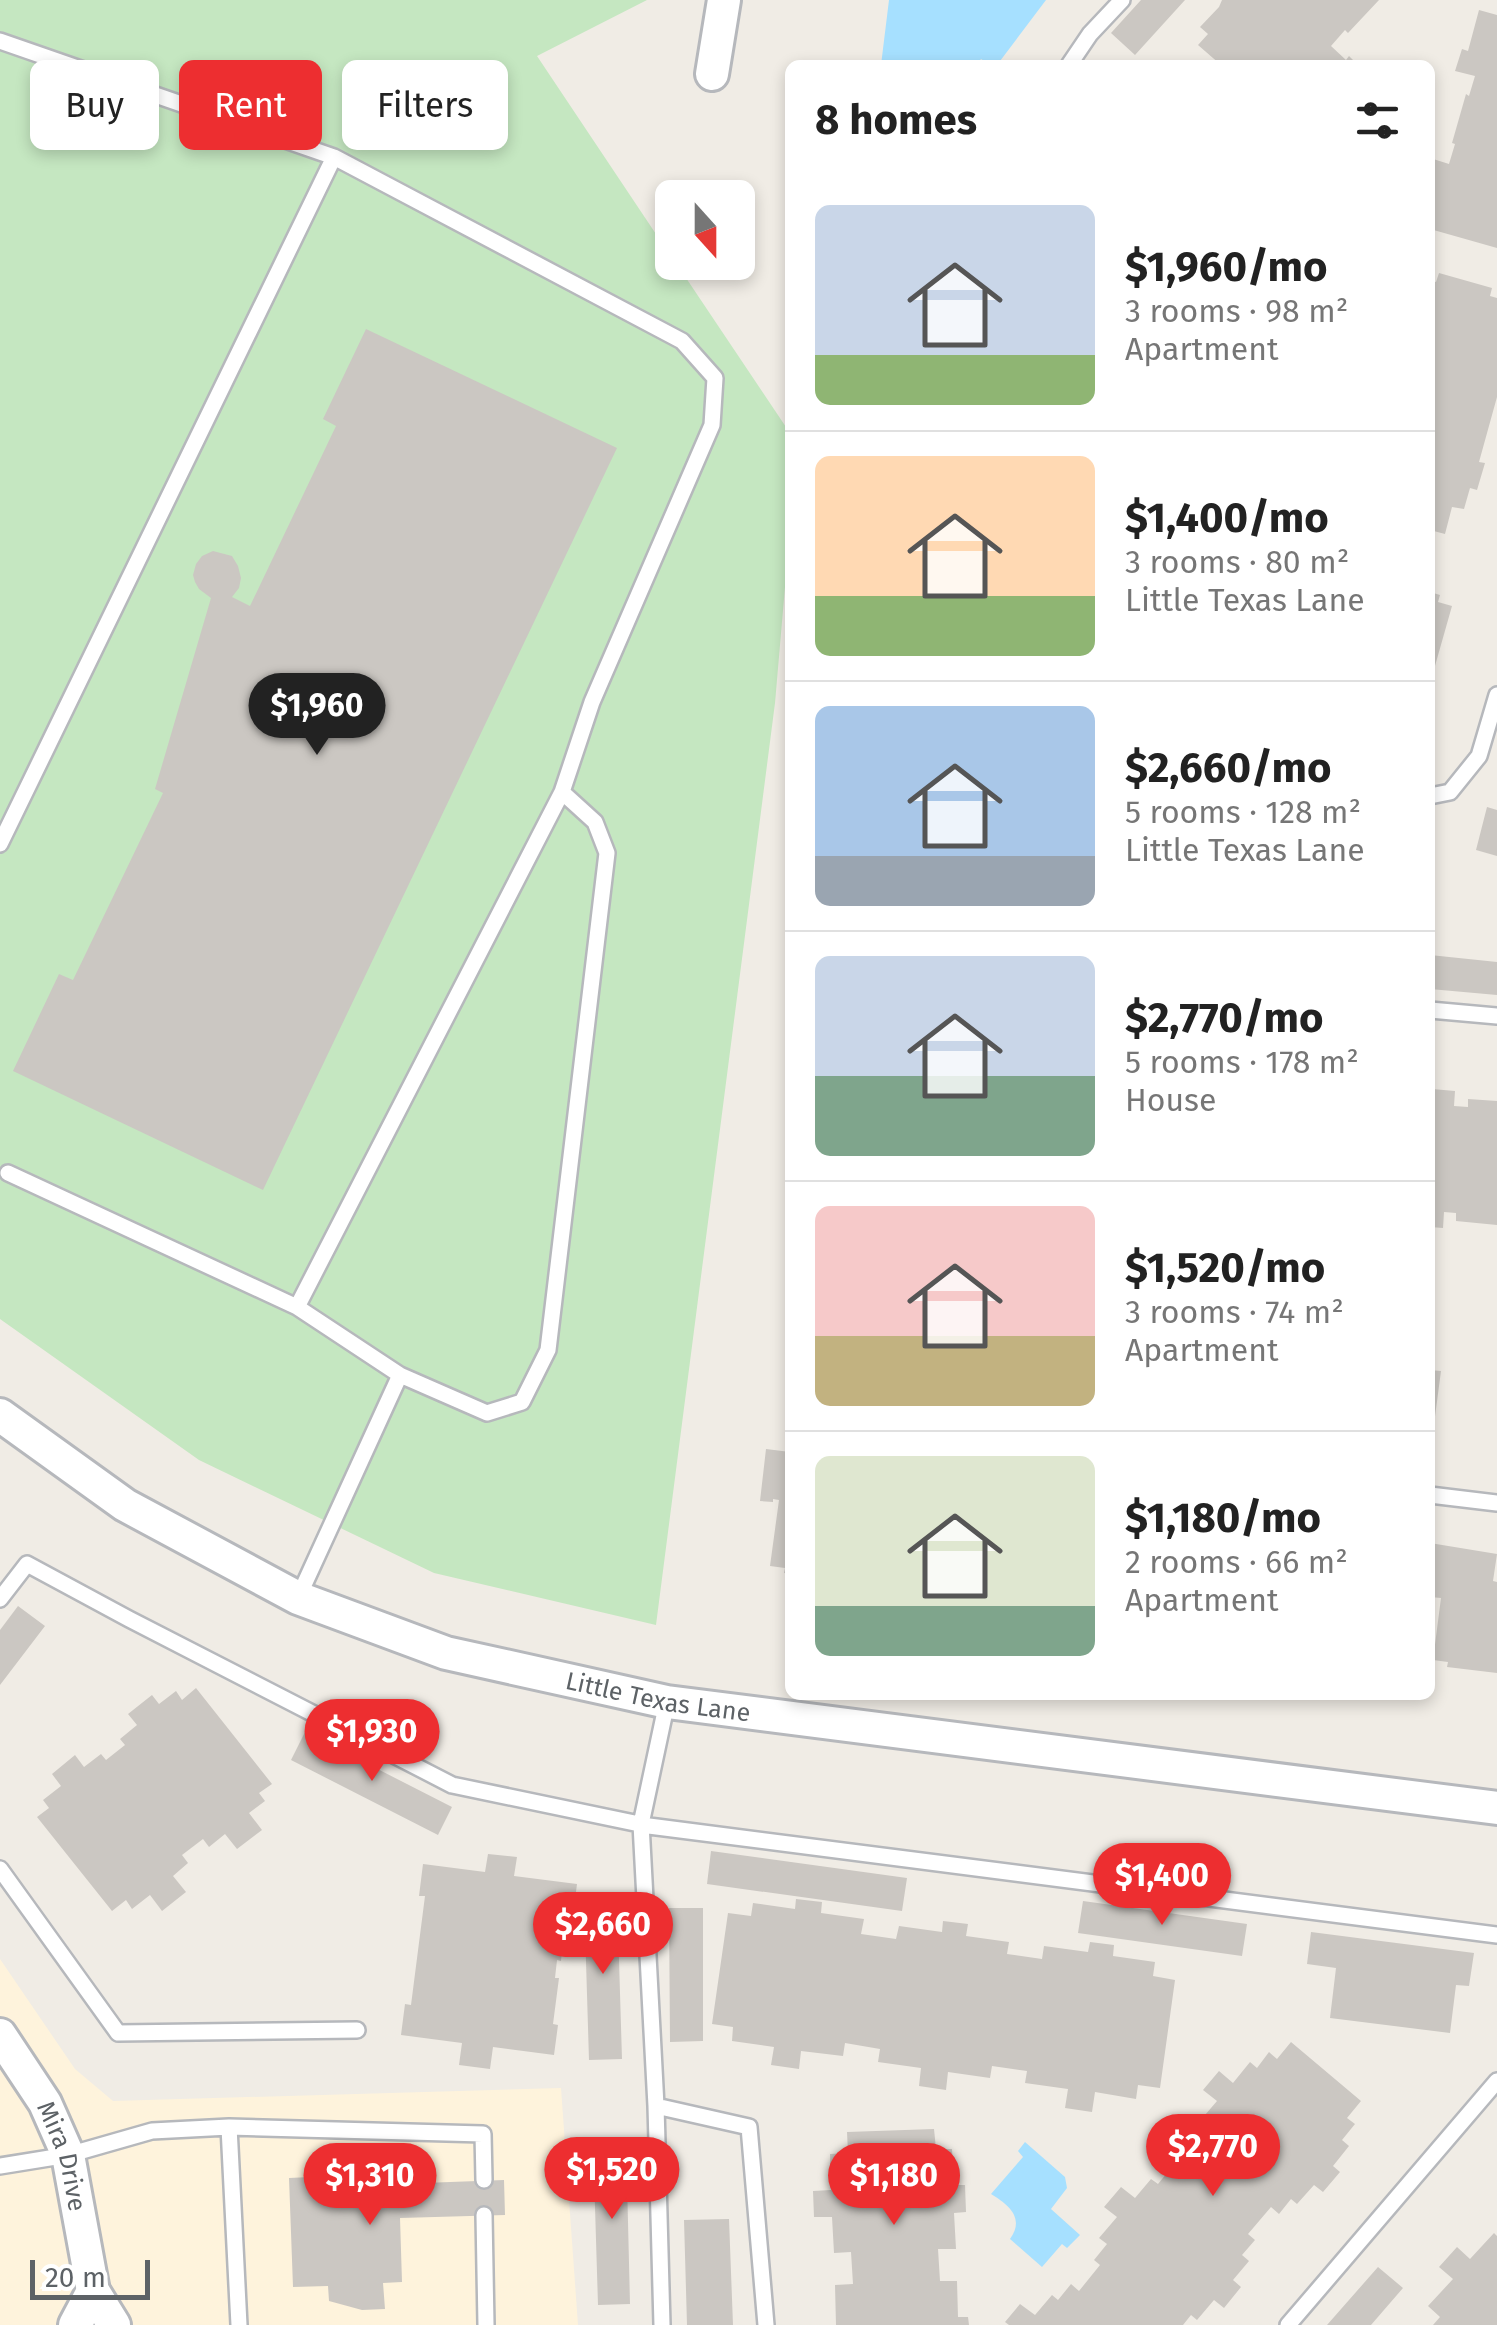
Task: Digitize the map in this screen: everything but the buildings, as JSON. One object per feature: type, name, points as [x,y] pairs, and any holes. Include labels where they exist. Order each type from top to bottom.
[{"type":"street","points":[[712,74],[724,0]]},
{"type":"street","name":"Little Texas Lane","points":[[0,1415],[125,1505],[298,1598],[446,1654],[668,1702],[1497,1808]]},
{"type":"street","name":"Mira Drive","points":[[0,2035],[46,2103],[68,2154],[93,2292],[114,2325]]},
{"type":"street","points":[[76,2325],[93,2292]]},
{"type":"lane","points":[[1072,60],[1122,0]]},
{"type":"lane","points":[[0,40],[334,157],[682,341],[716,378],[712,425],[592,702],[562,792],[297,1307]]},
{"type":"lane","points":[[0,844],[334,157]]},
{"type":"lane","points":[[1435,795],[1450,792],[1479,756],[1497,695]]},
{"type":"lane","points":[[8,1172],[297,1307],[400,1374],[488,1413],[522,1402],[548,1350],[607,853],[595,822],[562,792]]},
{"type":"lane","points":[[1435,1010],[1497,1016]]},
{"type":"lane","points":[[298,1598],[400,1374]]},
{"type":"lane","points":[[1435,1495],[1497,1501]]},
{"type":"lane","points":[[0,1600],[27,1564],[452,1785],[642,1824],[1497,1936]]},
{"type":"lane","points":[[662,2325],[642,1824],[668,1702]]},
{"type":"lane","points":[[0,1869],[118,2032],[356,2030]]},
{"type":"lane","points":[[1288,2325],[1497,2081]]},
{"type":"lane","points":[[656,2106],[748,2127],[766,2325]]},
{"type":"lane","points":[[229,2126],[239,2325]]},
{"type":"lane","points":[[0,2166],[68,2154],[152,2131],[229,2126],[482,2134],[484,2180]]},
{"type":"lane","points":[[484,2216],[486,2325]]},
{"type":"shaded area","points":[[0,1959],[75,2069],[113,2101],[561,2088],[578,2325],[0,2325]]},
{"type":"green space","points":[[0,0],[647,0],[537,56],[655,233],[655,280],[687,280],[785,426],[785,587],[775,703],[656,1625],[434,1573],[199,1460],[0,1319]]},
{"type":"water","points":[[889,0],[1046,0],[1001,60],[882,60]]},
{"type":"water","points":[[1025,2142],[1065,2177],[1067,2188],[1051,2209],[1080,2235],[1067,2248],[1062,2244],[1042,2267],[1010,2239],[1016,2225],[1013,2213],[991,2194],[1023,2157],[1018,2151]]}]
